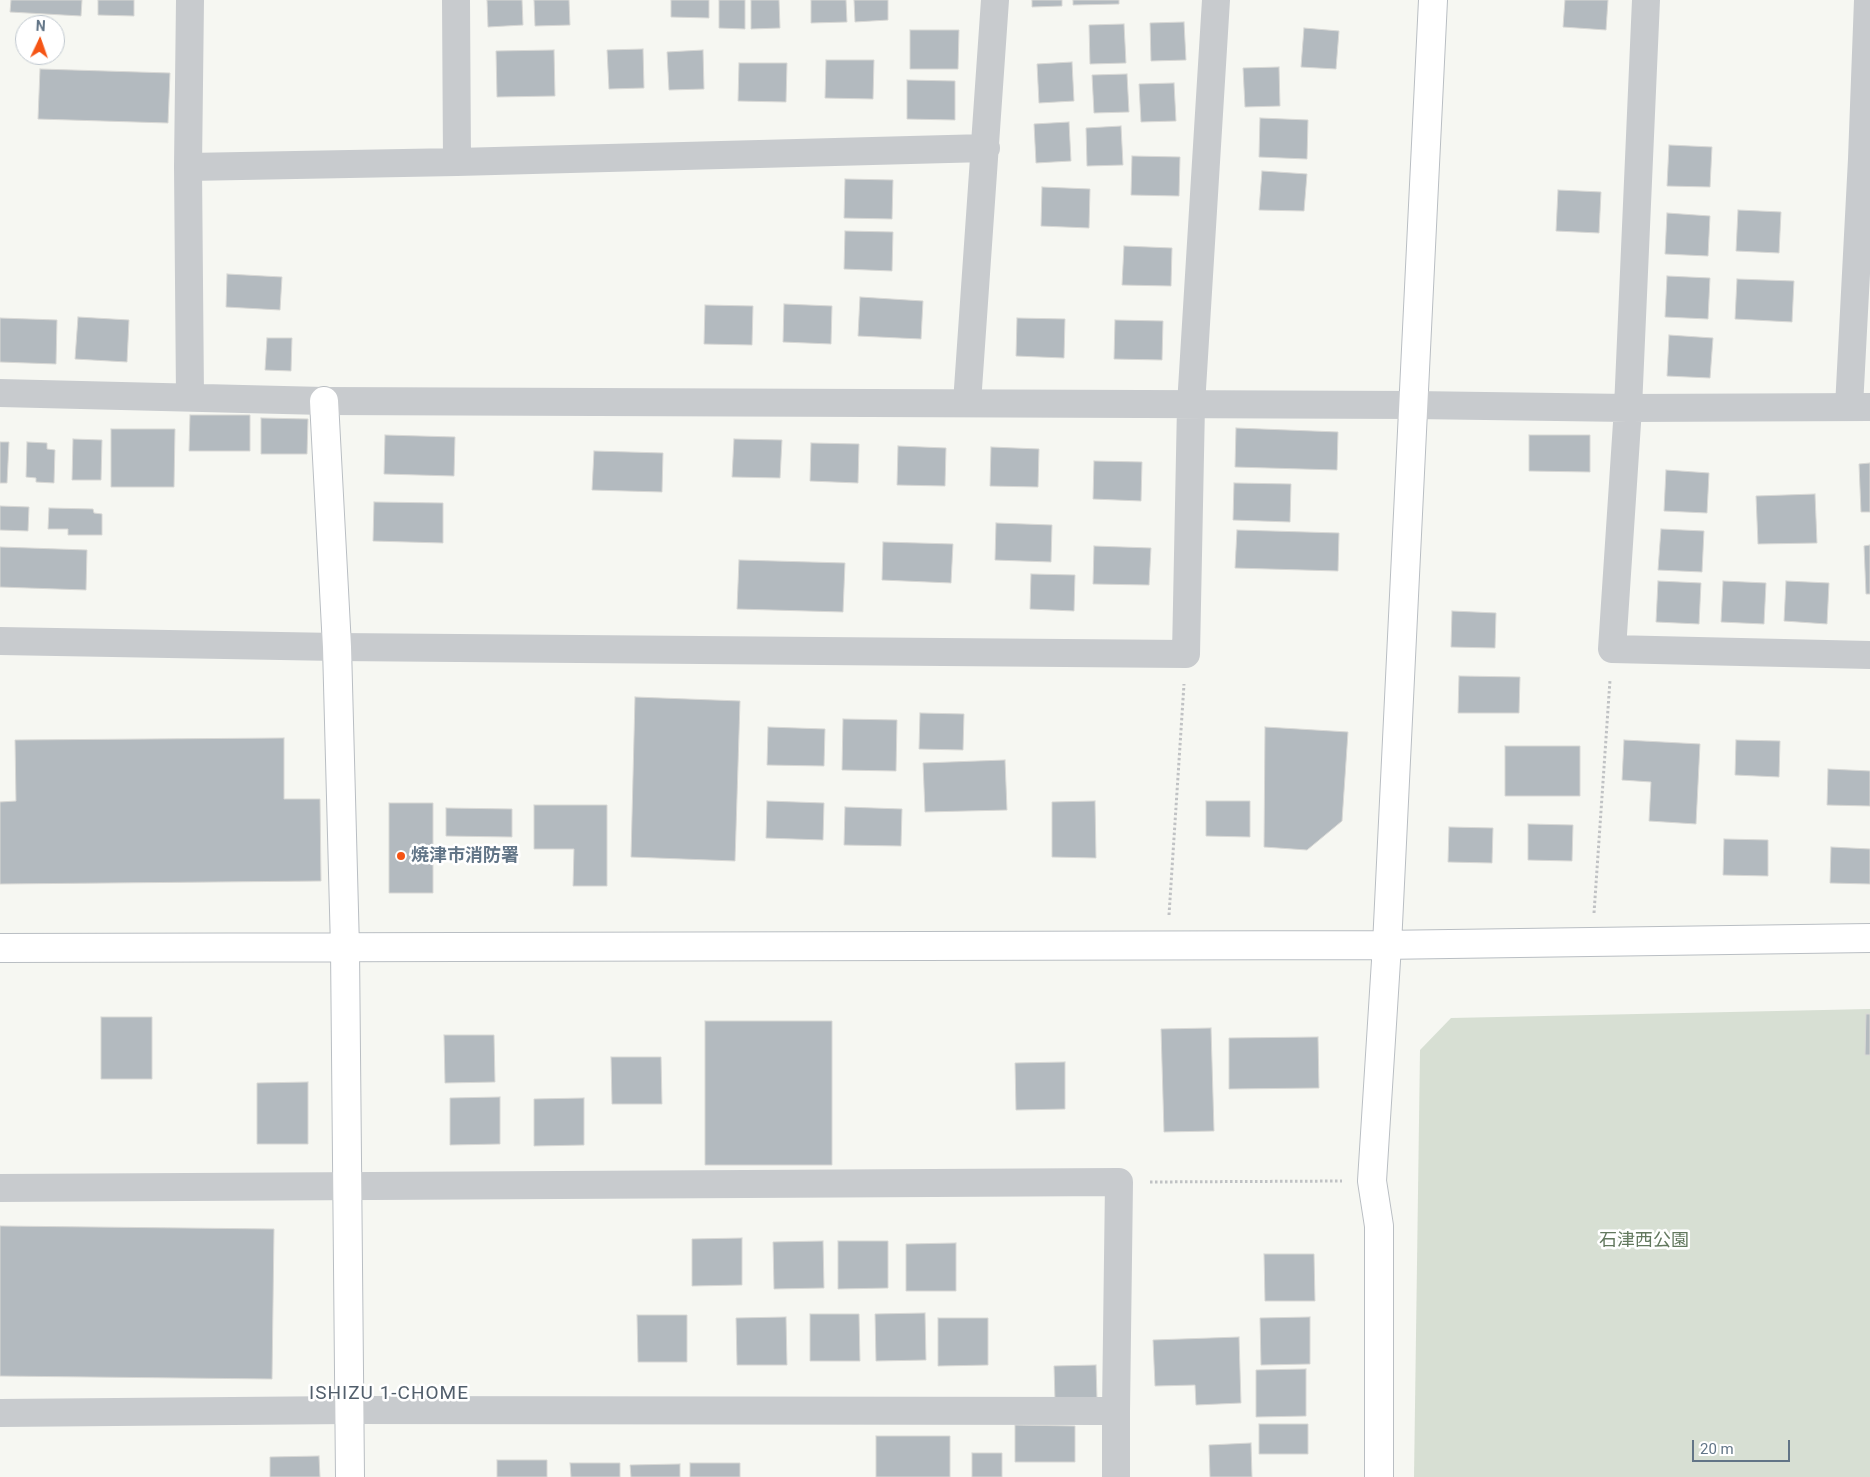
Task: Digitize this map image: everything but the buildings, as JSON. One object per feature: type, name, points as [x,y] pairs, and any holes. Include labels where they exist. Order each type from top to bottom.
[{"type":"street","points":[[190,0],[188,166],[190,397]]},
{"type":"street","points":[[456,0],[457,162]]},
{"type":"street","points":[[967,403],[995,0]]},
{"type":"street","points":[[0,641],[337,647],[1186,654],[1191,406],[1216,0]]},
{"type":"street","points":[[1379,1477],[1379,1226],[1372,1181],[1387,945],[1433,0]]},
{"type":"street","points":[[1646,0],[1628,408],[1612,649],[1870,656]]},
{"type":"street","points":[[0,393],[324,401],[967,403],[1191,406],[1414,405],[1628,408],[1859,407],[1866,159],[1868,0]]},
{"type":"street","points":[[188,166],[457,162],[986,148]]},
{"type":"street","points":[[324,401],[337,647],[345,948],[350,1477]]},
{"type":"street","points":[[0,948],[1387,945],[1870,938]]},
{"type":"street","points":[[0,1188],[1119,1182],[1116,1477]]},
{"type":"street","points":[[0,1413],[349,1410],[1116,1411]]},
{"type":"path","points":[[1592,942],[1612,649]]},
{"type":"path","points":[[1168,946],[1186,654]]},
{"type":"path","points":[[1119,1182],[1372,1181]]},
{"type":"green space","name":"石津西公園","points":[[1870,1009],[1870,1477],[1414,1477],[1420,1050],[1451,1018]]},
{"type":"place","name":"焼津市消防署","points":[[401,856]]},
{"type":"district","name":"ISHIZU 1-CHOME","points":[[389,1394]]}]
